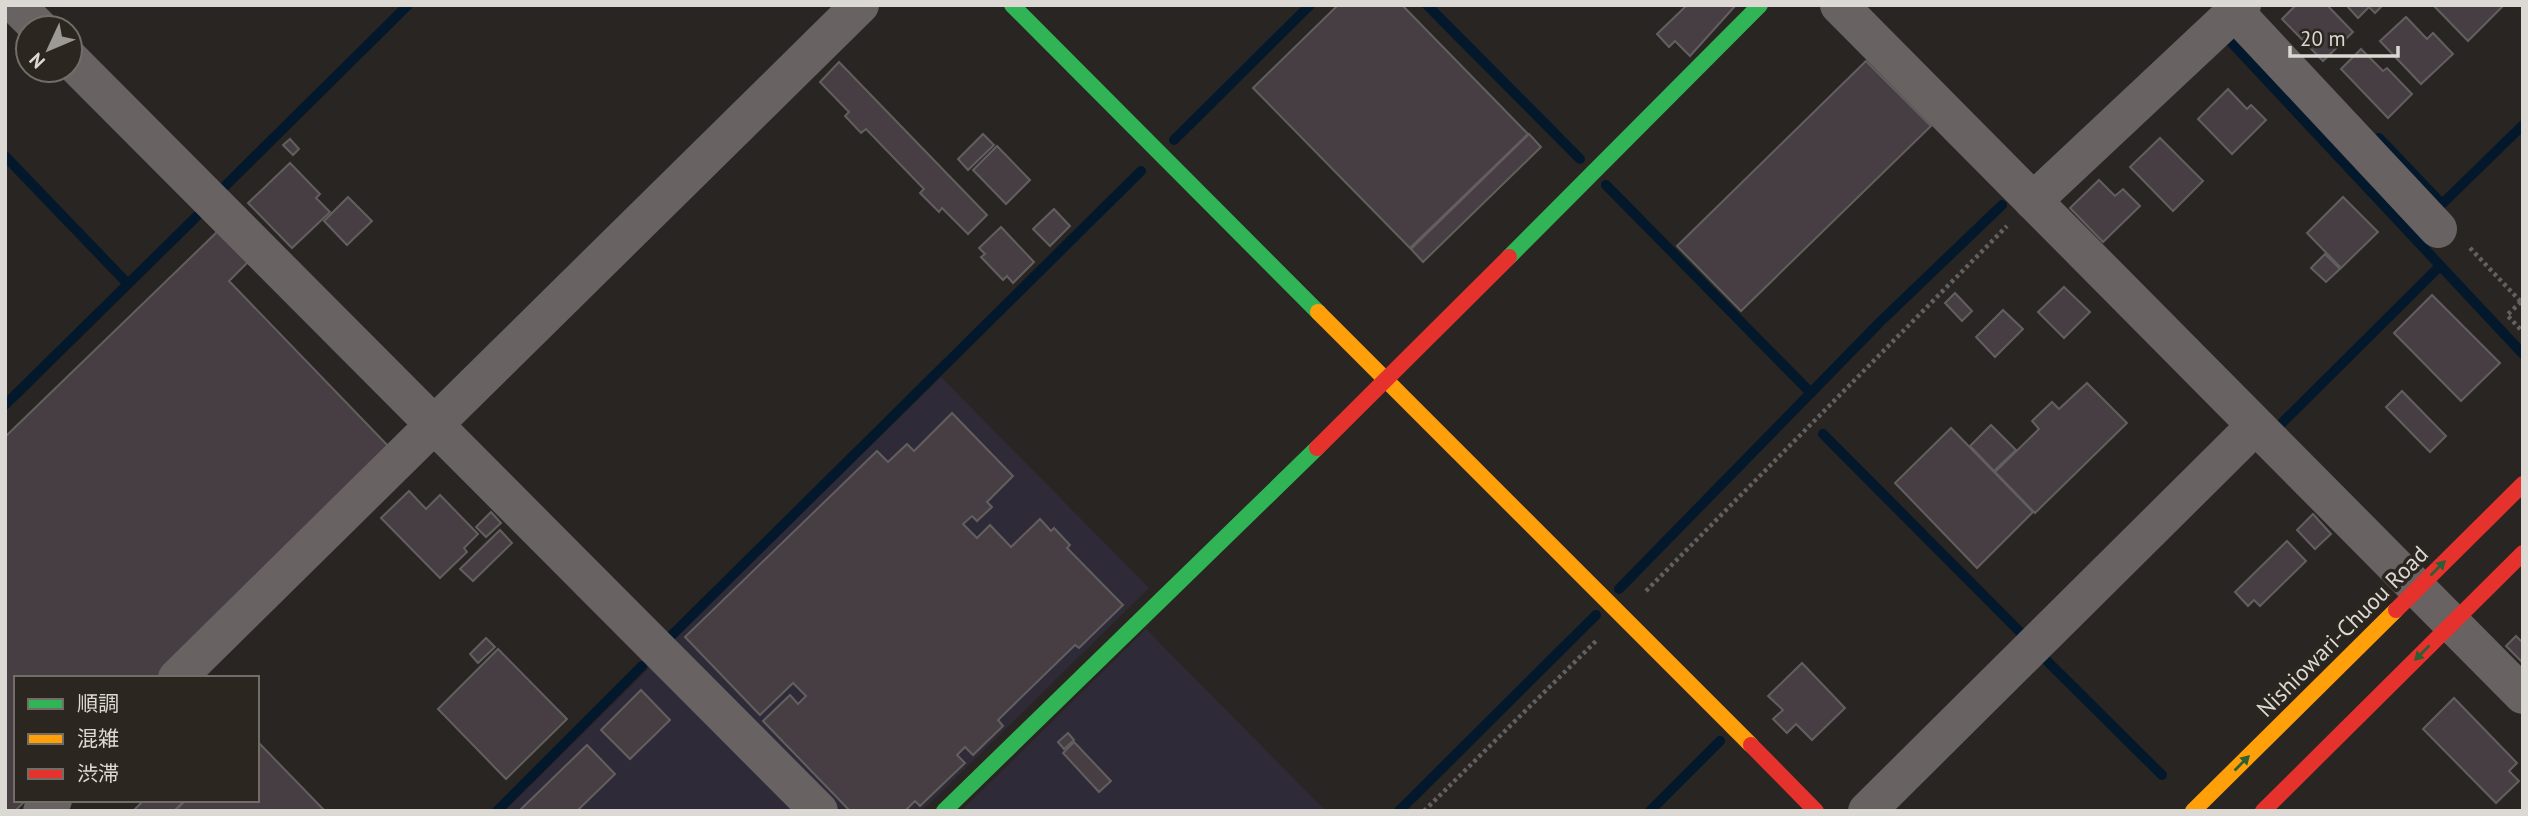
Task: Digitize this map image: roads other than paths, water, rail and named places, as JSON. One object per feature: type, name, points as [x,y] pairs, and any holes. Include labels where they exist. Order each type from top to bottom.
[{"type":"street","points":[[179,676],[860,5]]},
{"type":"street","points":[[1012,5],[1815,811]]},
{"type":"street","points":[[943,811],[1387,380],[1760,5]]},
{"type":"street","points":[[1839,5],[2523,695]]},
{"type":"street","points":[[2032,201],[2238,9],[2453,238]]},
{"type":"street","points":[[84,74],[819,811]]},
{"type":"street","points":[[1867,811],[2255,426]]},
{"type":"street","name":"Nishiowari-Chuou Road","points":[[2193,811],[2523,484]]},
{"type":"street","points":[[2263,811],[2523,553]]},
{"type":"waterway","points":[[221,190],[408,5]]},
{"type":"waterway","points":[[1174,140],[1310,5]]},
{"type":"waterway","points":[[1427,5],[1580,159]]},
{"type":"waterway","points":[[2230,41],[2523,354]]},
{"type":"waterway","points":[[2379,138],[2442,204],[2523,125]]},
{"type":"waterway","points":[[5,156],[128,284]]},
{"type":"waterway","points":[[672,635],[1141,171]]},
{"type":"waterway","points":[[1606,185],[1811,393]]},
{"type":"waterway","points":[[1619,589],[1880,322],[2002,205]]},
{"type":"waterway","points":[[5,405],[199,214]]},
{"type":"waterway","points":[[2281,424],[2440,266]]},
{"type":"waterway","points":[[1823,434],[2023,635]]},
{"type":"waterway","points":[[1399,811],[1596,615]]},
{"type":"waterway","points":[[2044,658],[2162,775]]},
{"type":"waterway","points":[[497,811],[642,666]]},
{"type":"waterway","points":[[1650,811],[1720,741]]}]
